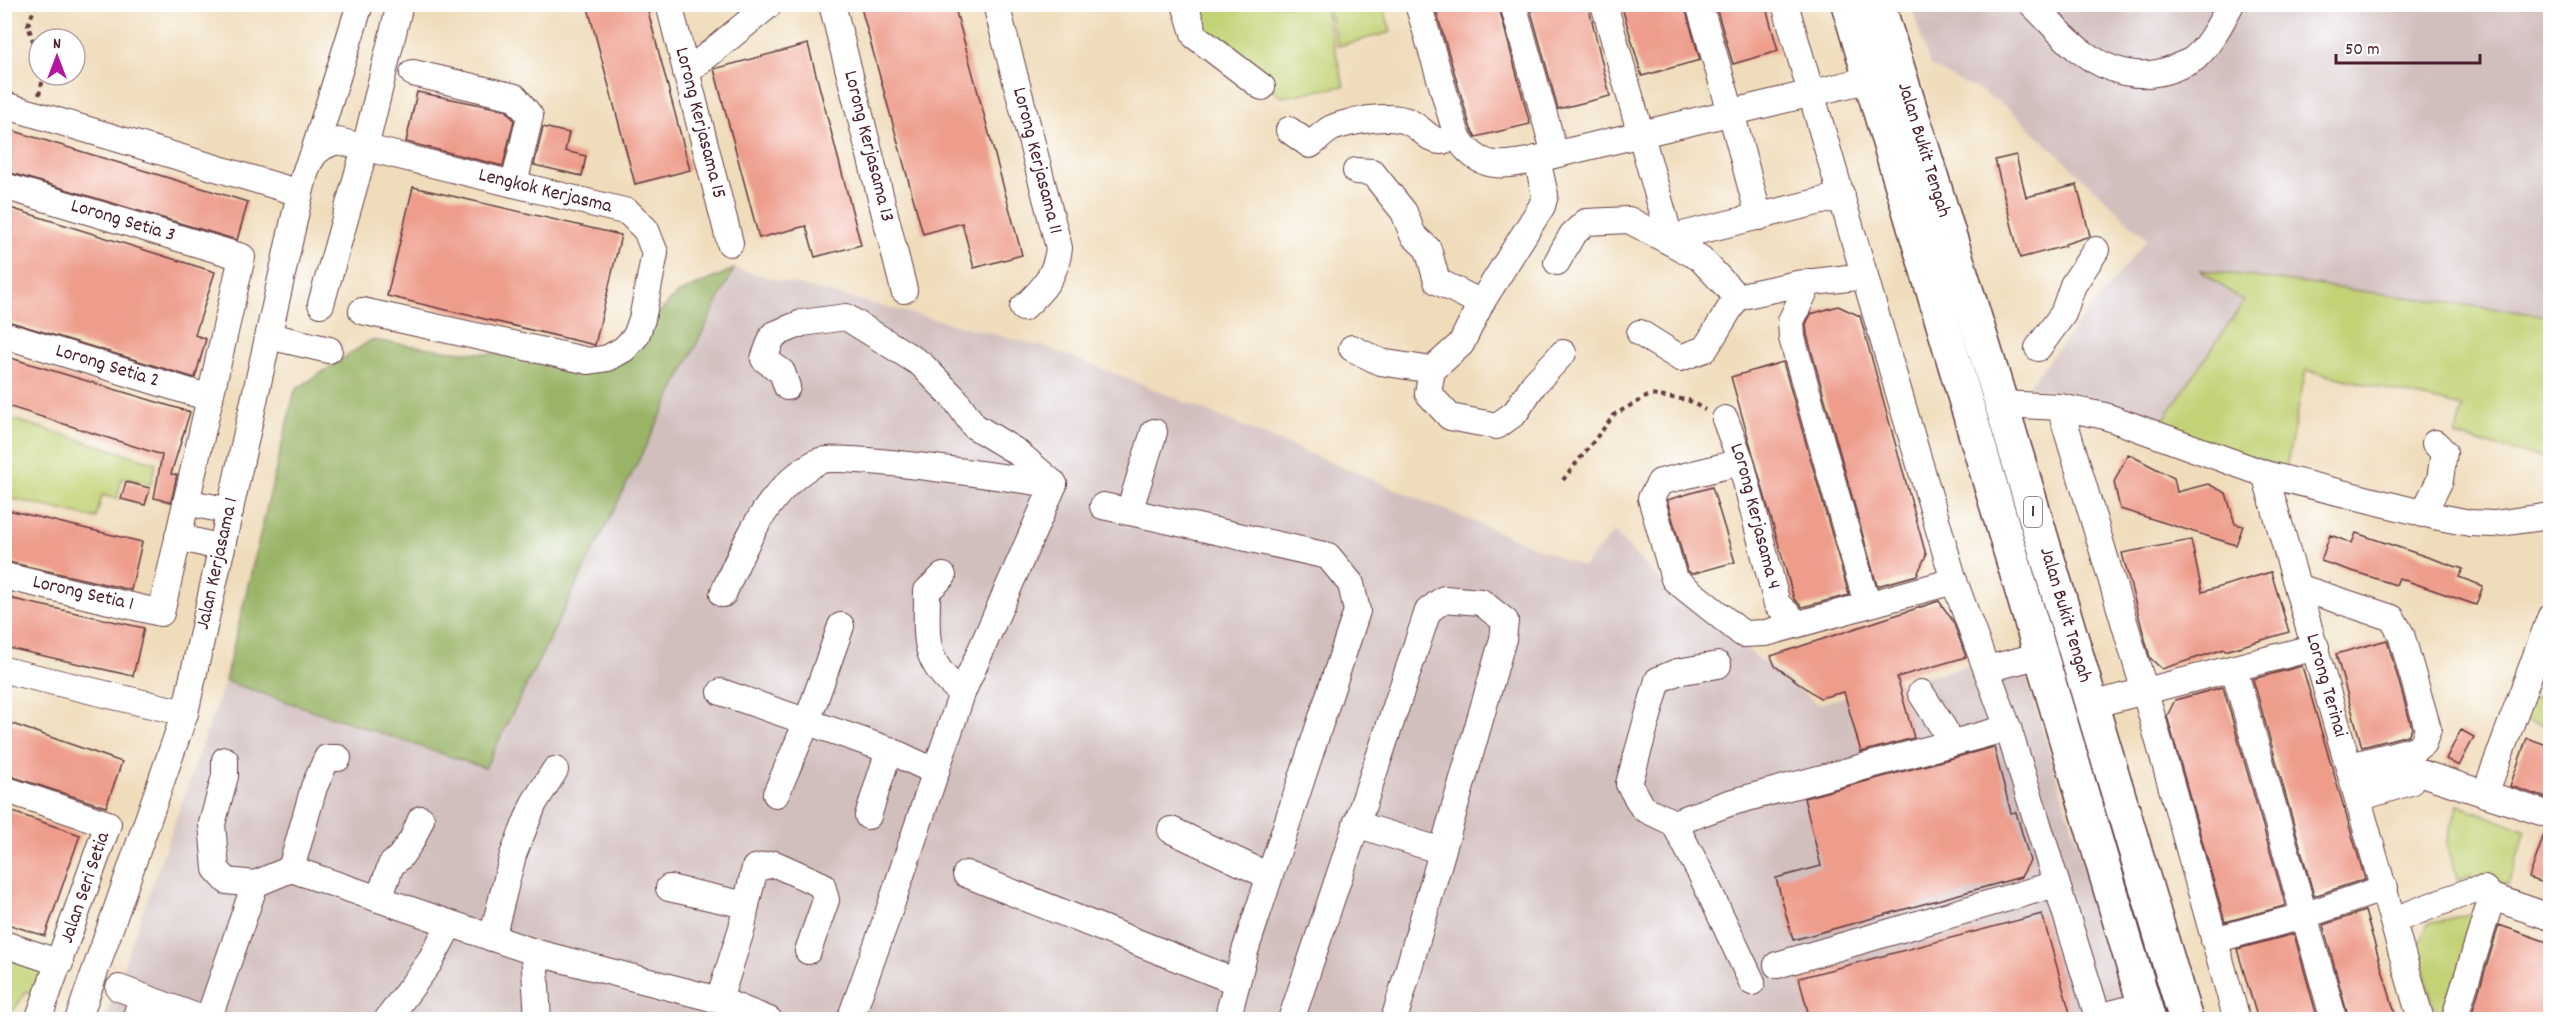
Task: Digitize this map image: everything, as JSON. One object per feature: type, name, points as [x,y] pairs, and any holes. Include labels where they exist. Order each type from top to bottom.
[{"type":"highway","name":"Jalan Bukit Tengah","points":[[1848,4],[2147,1012]]},
{"type":"highway","name":"Jalan Bukit Tengah","points":[[1878,4],[2002,404],[2186,1020]]},
{"type":"street","name":"Jalan Kerjasama 1","points":[[78,1020],[185,713],[300,193],[360,4]]},
{"type":"street","points":[[321,304],[365,148],[400,4]]},
{"type":"street","name":"Lorong Kerjasama 15","points":[[669,4],[730,243]]},
{"type":"street","points":[[687,74],[770,4]]},
{"type":"street","name":"Lorong Kerjasama 13","points":[[832,4],[904,290]]},
{"type":"street","name":"Lorong Kerjasama 11","points":[[996,4],[1059,248],[1052,277],[1044,290],[1023,308]]},
{"type":"street","points":[[1185,4],[1195,36],[1262,87]]},
{"type":"street","points":[[1418,4],[1464,145]]},
{"type":"street","points":[[1513,4],[1546,157],[1545,195],[1542,206],[1481,303],[1461,344],[1432,370],[1428,393],[1450,417],[1497,426],[1515,413],[1534,384],[1563,353]]},
{"type":"street","points":[[1604,4],[1670,238],[1842,196]]},
{"type":"street","points":[[1699,4],[1759,217]]},
{"type":"street","points":[[1785,4],[1954,581],[2007,728],[2098,1018],[2147,1012]]},
{"type":"street","points":[[2032,4],[2077,49],[2098,63],[2121,72],[2144,76],[2166,71],[2193,60],[2215,34],[2230,4]]},
{"type":"street","points":[[413,74],[515,98],[530,116],[514,184]]},
{"type":"street","points":[[1289,130],[1310,145],[1330,129],[1356,121],[1389,118],[1410,122],[1430,139],[1464,145],[1485,162],[1499,166],[1546,157],[1871,79]]},
{"type":"street","points":[[4,105],[300,193]]},
{"type":"street","points":[[312,158],[316,151],[326,144],[338,141],[365,148]]},
{"type":"street","name":"Lengkok Kerjasma","points":[[362,311],[589,361],[608,358],[624,349],[636,336],[642,319],[655,254],[646,230],[628,212],[365,148]]},
{"type":"street","points":[[1356,171],[1372,172],[1404,212],[1413,235],[1428,249],[1437,281],[1481,303]]},
{"type":"street","name":"Lorong Setia 3","points":[[4,186],[242,257],[210,398]]},
{"type":"street","points":[[1557,262],[1572,235],[1586,222],[1629,220],[1700,258],[1737,297]]},
{"type":"street","points":[[2038,348],[2063,314],[2073,285],[2096,250]]},
{"type":"street","points":[[1640,333],[1680,358],[1705,349],[1737,297],[1809,282],[1865,276]]},
{"type":"street","points":[[1809,282],[1791,321],[1792,338],[1868,604]]},
{"type":"street","points":[[788,387],[782,372],[764,359],[773,335],[802,323],[846,317],[921,364],[955,399],[974,426],[1017,452],[1054,484]]},
{"type":"street","name":"Lorong Setia 2","points":[[4,335],[210,398]]},
{"type":"street","points":[[269,336],[329,350]]},
{"type":"street","points":[[1352,348],[1380,362],[1432,370]]},
{"type":"street","points":[[210,398],[178,537],[222,548]]},
{"type":"street","points":[[2002,404],[2060,407],[2105,416],[2265,474],[2423,514],[2482,524],[2550,516]]},
{"type":"street","points":[[2060,407],[2145,692],[2237,1020]]},
{"type":"street","name":"Lorong Kerjasama 4","points":[[1725,419],[1741,462],[1777,604],[1797,623]]},
{"type":"street","points":[[1129,512],[1154,432]]},
{"type":"street","points":[[2423,514],[2440,480],[2444,452],[2435,443]]},
{"type":"street","points":[[723,594],[743,549],[783,486],[819,461],[866,461],[1054,484]]},
{"type":"street","points":[[1741,462],[1660,482],[1651,498],[1674,579],[1743,634],[1766,633],[1954,581]]},
{"type":"street","name":"Lorong Terinai","points":[[2265,474],[2421,1020]]},
{"type":"street","points":[[850,1020],[962,693],[1054,484]]},
{"type":"street","points":[[186,502],[230,511]]},
{"type":"street","points":[[1103,506],[1328,556],[1351,584],[1357,611],[1269,876],[1227,1020]]},
{"type":"street","name":"Lorong Setia 1","points":[[4,576],[161,613],[178,537]]},
{"type":"street","points":[[943,576],[927,591],[927,647],[945,680],[962,693]]},
{"type":"street","points":[[2298,587],[2392,618],[2401,634],[2428,729],[2423,743],[2355,784]]},
{"type":"street","points":[[1291,1020],[1428,611],[1444,599],[1481,602],[1505,621],[1503,639],[1394,1020]]},
{"type":"street","points":[[2485,794],[2550,618]]},
{"type":"street","points":[[776,794],[807,722],[841,626]]},
{"type":"street","points":[[2091,705],[2316,647]]},
{"type":"street","points":[[1987,669],[2041,655]]},
{"type":"street","points":[[1718,665],[1677,672],[1658,680],[1629,784],[1643,808],[1674,823],[1752,982]]},
{"type":"street","points":[[2234,669],[2334,1020]]},
{"type":"street","points":[[4,670],[185,713]]},
{"type":"street","points":[[721,692],[889,750],[936,772]]},
{"type":"street","points":[[1921,693],[1944,729],[1948,744]]},
{"type":"street","points":[[1674,823],[1729,803],[2007,728]]},
{"type":"street","points":[[868,816],[889,750]]},
{"type":"street","points":[[291,869],[322,768],[327,758],[338,758]]},
{"type":"street","points":[[225,760],[225,776],[212,824],[216,869],[227,880],[255,884],[291,869],[534,952],[719,1000],[769,1020]]},
{"type":"street","points":[[492,938],[513,855],[534,802],[555,770]]},
{"type":"street","points":[[2355,784],[2415,771],[2550,815]]},
{"type":"street","name":"Jalan Seri Setia","points":[[4,789],[108,824],[38,1020]]},
{"type":"street","points":[[378,899],[391,865],[400,857],[421,819]]},
{"type":"street","points":[[1356,824],[1442,851]]},
{"type":"street","points":[[1171,830],[1269,876]]},
{"type":"street","points":[[719,1000],[740,937],[755,868],[775,864],[822,885],[826,900],[808,951]]},
{"type":"street","points":[[966,874],[1237,982]]},
{"type":"street","points":[[132,1002],[206,1020],[255,884]]},
{"type":"street","points":[[1777,965],[2056,884]]},
{"type":"street","points":[[669,888],[746,904]]},
{"type":"street","points":[[2214,940],[2303,916],[2484,890],[2492,897],[2550,917]]},
{"type":"street","points":[[2454,1020],[2492,897]]},
{"type":"street","points":[[387,1020],[429,963],[450,924]]},
{"type":"street","points":[[4,944],[60,963]]},
{"type":"street","points":[[534,952],[538,1020]]},
{"type":"path","points":[[29,27],[36,4]]},
{"type":"path","points":[[1563,480],[1615,414],[1650,395],[1688,400],[1725,419]]},
{"type":"shaded area","points":[[1911,5],[2550,5],[2550,316],[2202,270],[2244,302],[2159,426],[2092,398],[2027,387],[2147,239],[2011,110],[1984,93],[1930,66]]},
{"type":"shaded area","points":[[734,269],[1045,347],[1127,378],[1583,567],[1614,532],[1661,582],[1817,704],[2019,653],[2131,1019],[104,1020],[225,681],[485,767]]},
{"type":"green space","points":[[1195,5],[1324,5],[1344,86],[1282,97],[1201,29]]},
{"type":"green space","points":[[1327,5],[1383,5],[1391,32],[1338,46]]},
{"type":"green space","points":[[734,269],[485,768],[225,681],[295,390],[371,340],[451,351],[589,361],[624,349],[677,294]]},
{"type":"green space","points":[[2201,270],[2550,316],[2550,460],[2455,436],[2463,407],[2306,370],[2286,468],[2159,426],[2244,302]]},
{"type":"green space","points":[[5,417],[156,463],[151,484],[122,478],[117,499],[102,495],[96,518],[5,497]]},
{"type":"green space","points":[[2531,697],[2550,702],[2550,728],[2524,719]]},
{"type":"green space","points":[[2458,805],[2526,831],[2508,885],[2479,874],[2459,880],[2446,844]]},
{"type":"green space","points":[[2481,911],[2448,1019],[2432,1004],[2418,946],[2428,924]]},
{"type":"green space","points":[[5,957],[40,968],[44,976],[37,998],[27,991],[5,1020]]},
{"type":"building","points":[[587,4],[646,4],[690,170],[635,184]]},
{"type":"building","points":[[860,4],[954,4],[1022,255],[974,268],[962,223],[923,234]]},
{"type":"building","points":[[1434,4],[1498,4],[1530,124],[1476,137],[1471,129]]},
{"type":"building","points":[[1529,4],[1588,4],[1610,96],[1558,109]]},
{"type":"building","points":[[1621,4],[1684,4],[1700,60],[1642,76]]},
{"type":"building","points":[[1715,4],[1765,4],[1778,51],[1733,64]]},
{"type":"building","points":[[808,44],[861,245],[815,257],[806,226],[759,238],[714,69]]},
{"type":"building","points":[[417,92],[506,110],[514,120],[503,166],[406,142]]},
{"type":"building","points":[[543,127],[569,133],[565,151],[586,156],[582,176],[534,165]]},
{"type":"building","points":[[4,128],[248,202],[237,240],[4,171]]},
{"type":"building","points":[[2016,155],[2026,197],[2077,185],[2090,236],[2065,244],[2065,246],[2020,258],[1995,160]]},
{"type":"building","points":[[413,187],[621,235],[595,345],[387,296]]},
{"type":"building","points":[[4,206],[215,272],[195,335],[206,339],[195,378],[4,320]]},
{"type":"building","points":[[1838,306],[1860,316],[1926,555],[1917,575],[1877,586],[1807,335],[1806,324],[1811,314]]},
{"type":"building","points":[[4,356],[190,412],[171,474],[177,475],[171,502],[154,498],[162,455],[4,405]]},
{"type":"building","points":[[1783,362],[1849,595],[1802,607],[1794,599],[1731,377]]},
{"type":"building","points":[[2128,454],[2174,478],[2177,492],[2208,484],[2226,493],[2235,524],[2243,526],[2236,545],[2120,509],[2114,482]]},
{"type":"building","points":[[126,482],[150,488],[145,505],[121,499]]},
{"type":"building","points":[[1712,487],[1735,562],[1692,574],[1687,570],[1667,500]]},
{"type":"building","points":[[4,509],[142,542],[131,590],[4,561]]},
{"type":"building","points":[[2356,533],[2463,569],[2459,577],[2483,586],[2476,605],[2399,578],[2396,585],[2321,561],[2330,535],[2352,543]]},
{"type":"building","points":[[2191,540],[2202,592],[2271,572],[2289,632],[2225,651],[2224,649],[2162,669],[2150,658],[2122,553]]},
{"type":"building","points":[[4,597],[144,628],[133,676],[4,647]]},
{"type":"building","points":[[1939,601],[1953,621],[1966,657],[1897,677],[1914,738],[1861,752],[1844,692],[1820,698],[1775,666],[1771,656]]},
{"type":"building","points":[[2387,640],[2412,728],[2408,735],[2362,747],[2336,654]]},
{"type":"building","points":[[2302,666],[2365,879],[2314,896],[2253,679]]},
{"type":"building","points":[[2223,687],[2285,903],[2284,906],[2225,922],[2167,716],[2175,700]]},
{"type":"building","points":[[4,721],[122,762],[106,807],[4,774]]},
{"type":"building","points":[[2461,730],[2474,737],[2459,766],[2446,759]]},
{"type":"building","points":[[2527,738],[2550,746],[2550,799],[2510,786]]},
{"type":"building","points":[[1994,747],[2011,813],[2016,812],[2030,861],[2021,877],[1793,940],[1776,878],[1821,866],[1804,798]]},
{"type":"building","points":[[4,809],[80,835],[45,936],[4,923]]},
{"type":"building","points":[[2546,829],[2550,830],[2550,885],[2529,878]]},
{"type":"building","points":[[2365,911],[2397,1020],[2349,1020],[2323,925]]},
{"type":"building","points":[[2042,914],[2072,1020],[1810,1020],[1799,978]]},
{"type":"building","points":[[2499,925],[2550,943],[2550,1020],[2470,1020]]},
{"type":"building","points":[[2294,934],[2318,1020],[2258,1020],[2237,949]]}]
